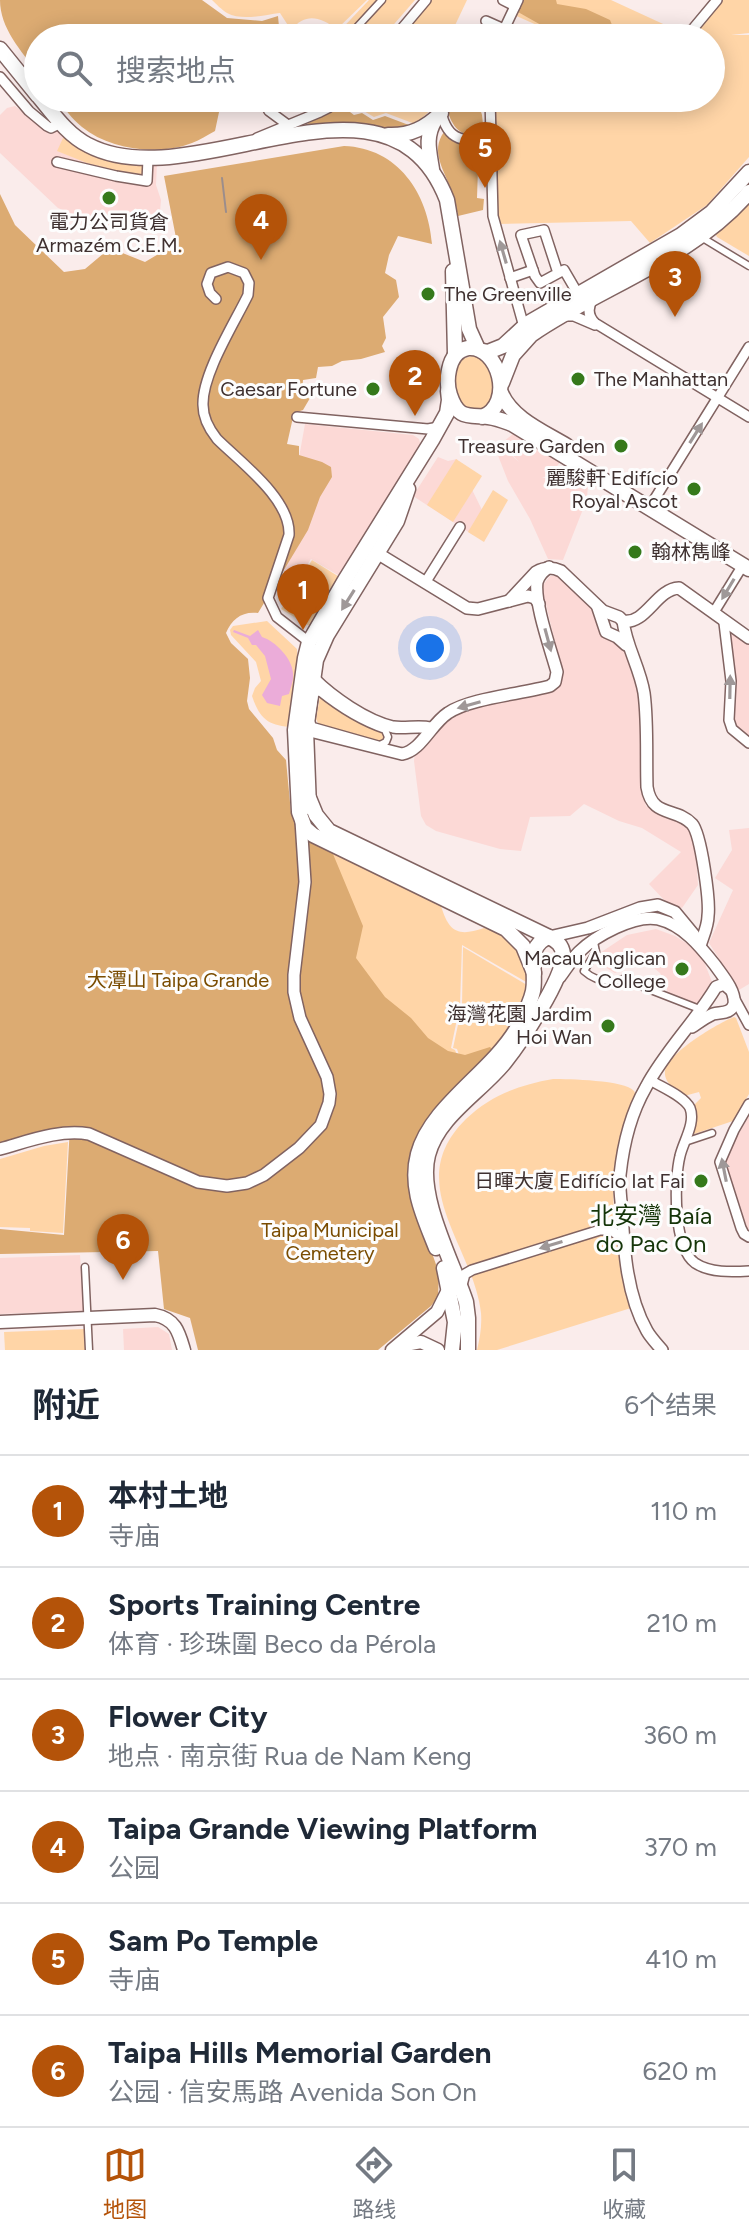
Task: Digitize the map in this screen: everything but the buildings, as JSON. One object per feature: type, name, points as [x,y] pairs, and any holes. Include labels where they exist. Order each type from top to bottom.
[{"type":"main road","points":[[0,49],[24,79]]},
{"type":"main road","points":[[48,112],[53,121],[91,147],[148,159],[332,129],[356,129],[390,135],[411,133],[425,127],[441,113],[432,125],[428,150],[434,175],[447,200],[454,233],[457,342],[448,373],[449,405],[345,580],[315,645],[316,660],[306,730],[308,804],[313,835]]},
{"type":"main road","points":[[376,133],[412,152],[434,175]]},
{"type":"main road","points":[[455,354],[463,350],[488,352],[503,346],[524,327],[693,227],[721,204],[749,172]]},
{"type":"main road","points":[[482,417],[493,410],[509,360],[521,344],[536,332],[700,236],[720,222],[749,192]]},
{"type":"main road","points":[[458,293],[469,329],[480,350],[494,365],[508,406],[519,417],[654,500],[747,564]]},
{"type":"main road","points":[[448,391],[455,408],[466,416]]},
{"type":"main road","points":[[534,973],[523,946],[506,929],[313,835],[305,828],[301,821],[295,730],[305,658],[397,521],[407,490],[446,425],[451,420],[466,416],[498,418],[512,424],[747,564]]},
{"type":"main road","points":[[345,580],[365,554],[370,551],[377,553]]},
{"type":"main road","points":[[298,709],[306,730]]},
{"type":"main road","points":[[309,798],[316,815],[329,831],[549,937],[561,946],[563,958],[551,988],[519,1043],[443,1126],[428,1155],[426,1184],[468,1318],[468,1350]]},
{"type":"main road","points":[[461,1350],[462,1318],[456,1287],[422,1213],[416,1192],[415,1171],[419,1153],[436,1119],[501,1052],[524,1016],[533,993],[534,950],[539,942],[549,937]]},
{"type":"main road","points":[[393,1349],[437,1312],[456,1287]]},
{"type":"main road","points":[[446,1350],[456,1287]]},
{"type":"main road","points":[[452,1350],[456,1287]]},
{"type":"main road","points":[[0,1322],[162,1316],[174,1324],[184,1350]]},
{"type":"main road","points":[[393,1349],[418,1342],[438,1350]]},
{"type":"street","points":[[360,24],[382,0]]},
{"type":"street","points":[[406,24],[426,0]]},
{"type":"street","points":[[503,0],[517,3],[507,24]]},
{"type":"street","points":[[697,24],[714,1]]},
{"type":"street","points":[[486,21],[490,24]]},
{"type":"street","points":[[0,77],[24,105]]},
{"type":"street","points":[[31,112],[53,121]]},
{"type":"street","points":[[270,112],[288,125]]},
{"type":"street","points":[[247,144],[265,133],[319,112]]},
{"type":"street","points":[[441,112],[443,121],[453,134],[468,141],[491,142]]},
{"type":"street","points":[[490,112],[493,216],[524,327]]},
{"type":"street","points":[[57,162],[147,181],[148,159]]},
{"type":"street","points":[[558,273],[544,230],[521,235],[540,283],[564,270],[578,294]]},
{"type":"street","points":[[700,236],[749,266]]},
{"type":"street","points":[[216,299],[208,289],[207,280],[211,273],[228,267],[244,273],[249,283],[248,295],[209,374],[203,410],[211,432],[267,487],[284,512],[289,535],[268,598],[277,617],[315,645]]},
{"type":"street","points":[[510,278],[533,270]]},
{"type":"street","points":[[595,297],[589,305],[589,315],[593,321],[749,417]]},
{"type":"street","points":[[561,317],[574,316],[605,329]]},
{"type":"street","points":[[654,500],[749,347]]},
{"type":"street","points":[[297,417],[433,432]]},
{"type":"street","points":[[425,583],[460,527]]},
{"type":"street","points":[[377,553],[470,609],[532,596],[538,601],[557,672],[555,682],[545,687],[449,712],[431,728],[414,750],[402,754],[313,726],[311,721],[316,693],[319,692],[371,726],[385,730],[388,739],[383,747]]},
{"type":"street","points":[[714,612],[747,564]]},
{"type":"street","points":[[509,601],[536,572],[549,567],[561,571],[595,604],[607,619],[606,632],[623,634],[673,594],[684,594],[749,639]]},
{"type":"street","points":[[540,608],[537,585],[542,572],[549,567]]},
{"type":"street","points":[[684,594],[749,639]]},
{"type":"street","points":[[607,619],[619,617],[644,695],[647,792],[654,804],[694,827],[708,894],[704,950],[713,975],[714,989]]},
{"type":"street","points":[[724,623],[731,681],[729,720],[732,729],[749,743]]},
{"type":"street","points":[[306,730],[383,747],[394,747],[399,741],[399,733],[394,727],[344,703],[313,678]]},
{"type":"street","points":[[394,727],[431,728]]},
{"type":"street","points":[[0,1149],[63,1133],[89,1134],[198,1182],[227,1186],[247,1183],[264,1175],[311,1137],[324,1118],[330,1094],[323,1067],[296,1009],[294,992],[305,882],[301,821]]},
{"type":"street","points":[[305,863],[313,835]]},
{"type":"street","points":[[551,988],[580,951],[644,907],[658,905],[671,909],[689,928],[732,992],[746,1020]]},
{"type":"street","points":[[549,937],[622,920],[658,919],[689,928],[700,924],[708,916]]},
{"type":"street","points":[[658,919],[681,929],[704,950]]},
{"type":"street","points":[[594,941],[596,952],[584,971],[590,977],[611,982],[623,979]]},
{"type":"street","points":[[662,1350],[647,1332],[629,1281],[621,1210],[620,1178],[624,1153],[632,1119],[650,1080],[714,989],[720,984],[732,992]]},
{"type":"street","points":[[643,987],[705,1005],[720,1013],[734,1011],[746,1020]]},
{"type":"street","points":[[685,1032],[733,1005],[732,992]]},
{"type":"street","points":[[650,1080],[688,1106],[691,1120],[678,1162],[679,1232],[683,1245],[690,1258],[699,1265],[726,1272],[749,1271]]},
{"type":"street","points":[[749,1104],[720,1162],[741,1228],[749,1237]]},
{"type":"street","points":[[684,1142],[712,1133]]},
{"type":"street","points":[[456,1287],[472,1270],[613,1224],[621,1210]]},
{"type":"street","points":[[600,1230],[611,1230],[623,1239]]},
{"type":"street","points":[[85,1267],[89,1350]]},
{"type":"shaded area","points":[[212,0],[367,0],[342,24],[328,24],[313,18],[287,24],[280,13],[239,17],[227,13]]},
{"type":"shaded area","points":[[369,0],[415,0],[394,24],[346,24]]},
{"type":"shaded area","points":[[431,0],[467,0],[456,24],[411,24]]},
{"type":"shaded area","points":[[519,0],[611,0],[663,24],[534,24],[512,14]]},
{"type":"shaded area","points":[[722,0],[749,0],[749,33],[731,35],[749,35],[749,157],[707,205],[650,243],[631,221],[496,224],[490,112],[725,112],[725,24],[703,24]]},
{"type":"shaded area","name":"電力公司貨倉 Armazém C.E.M.","points":[[15,106],[49,134],[61,130],[90,152],[108,158],[157,163],[156,185],[161,200],[160,212],[155,219],[143,226],[127,228],[91,222],[58,208],[0,153],[0,115],[7,108]]},
{"type":"shaded area","points":[[365,112],[429,112],[415,124],[386,113],[374,117]]},
{"type":"shaded area","points":[[64,136],[90,153],[142,165],[143,173],[138,176],[87,163],[57,151]]},
{"type":"shaded area","points":[[749,202],[749,256],[715,233]]},
{"type":"shaded area","points":[[472,356],[487,365],[493,382],[492,396],[483,412],[464,409],[455,391],[459,360]]},
{"type":"shaded area","points":[[305,424],[413,435],[419,439],[421,446],[343,578],[311,559],[290,592],[280,586],[289,554],[289,513]]},
{"type":"shaded area","points":[[514,433],[561,461],[551,474],[542,478],[548,478],[559,469],[588,483],[587,499],[563,560],[548,559],[497,453],[501,446],[519,462],[502,443]]},
{"type":"shaded area","points":[[438,457],[448,461],[457,459],[482,510],[473,535],[413,496]]},
{"type":"shaded area","points":[[456,459],[482,476],[453,522],[427,505]]},
{"type":"shaded area","points":[[493,490],[508,500],[484,542],[468,532]]},
{"type":"shaded area","points":[[312,560],[341,578],[311,627],[281,609]]},
{"type":"shaded area","points":[[550,576],[564,580],[597,611],[624,646],[640,700],[642,784],[646,806],[690,827],[695,842],[698,885],[682,908],[665,901],[649,884],[681,852],[642,828],[584,804],[570,816],[530,817],[521,851],[500,849],[436,831],[426,825],[421,816],[415,752],[434,730],[452,716],[474,706],[547,690],[562,671],[543,592],[543,585]]},
{"type":"shaded area","points":[[267,621],[297,649],[299,674],[293,727],[272,723],[258,711],[252,696],[261,681],[256,662],[231,635],[233,626]]},
{"type":"shaded area","points":[[728,629],[749,645],[749,739],[732,718]]},
{"type":"shaded area","points":[[234,630],[250,636],[258,630],[290,662],[292,683],[289,694],[282,696],[280,706],[267,703],[262,695],[271,679],[265,656],[248,638]]},
{"type":"shaded area","points":[[320,696],[384,733],[384,741],[381,743],[319,725],[316,719]]},
{"type":"shaded area","points":[[749,828],[749,984],[739,990],[709,943],[733,890],[715,878],[732,850],[729,830]]},
{"type":"shaded area","points":[[327,848],[441,906],[447,922],[456,930],[467,932],[484,928],[501,936],[521,956],[528,983],[462,945],[460,1005],[451,1048],[459,1060],[192,1187],[316,849]]},
{"type":"shaded area","name":"Macau Anglican College","points":[[656,929],[691,946],[703,959],[712,982],[701,1007],[668,995],[660,973],[642,958],[615,973],[591,959],[627,935]]},
{"type":"shaded area","points":[[463,947],[527,985],[518,1012],[492,1052],[460,1058],[457,1049],[453,1048],[462,1006]]},
{"type":"shaded area","points":[[734,1017],[749,1052],[749,1094],[733,1121],[691,1135],[695,1104],[701,1098],[699,1092],[684,1096],[666,1080],[665,1072],[674,1057],[694,1040]]},
{"type":"shaded area","points":[[553,1079],[608,1082],[629,1087],[635,1092],[618,1155],[613,1200],[631,1308],[497,1350],[477,1350],[481,1313],[475,1287],[446,1214],[440,1190],[440,1167],[448,1143],[466,1119],[485,1103],[506,1092]]},
{"type":"shaded area","points":[[749,1116],[749,1235],[723,1160]]},
{"type":"shaded area","points":[[68,1142],[63,1233],[0,1227],[0,1159]]},
{"type":"shaded area","points":[[80,1255],[84,1311],[0,1314],[0,1258]]},
{"type":"shaded area","points":[[158,1327],[169,1334],[172,1350],[124,1350],[123,1329]]},
{"type":"shaded area","points":[[85,1329],[86,1350],[5,1350],[4,1332]]},
{"type":"green space","points":[[0,0],[202,0],[227,18],[262,21],[278,16],[279,24],[24,24],[24,55],[8,30]]},
{"type":"green space","points":[[524,0],[556,0],[557,4],[586,9],[610,20],[612,24],[539,24],[518,12]]},
{"type":"green space","points":[[68,112],[219,112],[215,131],[179,147],[150,150],[106,141]]},
{"type":"green space","points":[[330,112],[362,113],[373,120],[385,116],[414,127],[388,131],[353,124],[323,125],[293,131]]},
{"type":"green space","points":[[481,112],[484,134],[480,139],[464,134],[454,126],[449,114]]},
{"type":"green space","points":[[444,132],[469,148],[482,152],[484,163],[478,169],[477,198],[484,199],[483,210],[458,216],[438,153]]},
{"type":"green space","name":"大潭山 Taipa Grande","points":[[344,146],[380,155],[395,164],[407,177],[424,207],[432,244],[398,236],[389,255],[385,273],[396,280],[399,297],[383,317],[386,338],[382,346],[385,352],[318,367],[316,378],[303,380],[302,392],[313,393],[303,410],[294,413],[287,444],[299,446],[299,455],[331,467],[332,477],[320,497],[308,530],[258,613],[238,617],[226,633],[231,643],[248,659],[249,709],[286,760],[291,813],[300,836],[333,854],[363,926],[356,958],[385,997],[411,1018],[428,1038],[448,1051],[465,1055],[490,1047],[495,1052],[471,1075],[412,1196],[439,1273],[438,1297],[431,1306],[378,1350],[198,1350],[190,1318],[164,1309],[158,1251],[0,1254],[0,1229],[64,1235],[70,1126],[0,1143],[0,194],[15,225],[64,272],[85,269],[110,248],[145,262],[177,243],[164,176]]},
{"type":"railway","points":[[222,178],[226,212]]},
{"type":"place","name":"Sam Po Temple","points":[[485,188]]},
{"type":"place","name":"電力公司貨倉 Armazém C.E.M.","points":[[109,198]]},
{"type":"place","name":"Taipa Grande Viewing Platform","points":[[261,260]]},
{"type":"place","name":"The Greenville","points":[[428,294]]},
{"type":"place","name":"Flower City","points":[[675,317]]},
{"type":"place","name":"The Manhattan","points":[[578,379]]},
{"type":"place","name":"Caesar Fortune","points":[[373,389]]},
{"type":"place","name":"Sports Training Centre","points":[[415,416]]},
{"type":"place","name":"Treasure Garden","points":[[621,446]]},
{"type":"place","name":"麗駿軒 Edifício Royal Ascot","points":[[694,489]]},
{"type":"place","name":"翰林雋峰","points":[[635,552]]},
{"type":"place","name":"本村土地","points":[[303,630]]},
{"type":"place","name":"Macau Anglican College","points":[[682,969]]},
{"type":"place","name":"海灣花園 Jardim Hoi Wan","points":[[608,1026]]},
{"type":"place","name":"日暉大廈 Edifício Iat Fai","points":[[701,1181]]},
{"type":"place","name":"Taipa Hills Memorial Garden","points":[[123,1280]]},
{"type":"district","name":"北安灣 Baía do Pac On","points":[[651,1230]]},
{"type":"park label","name":"Taipa Municipal Cemetery","points":[[330,1242]]}]
